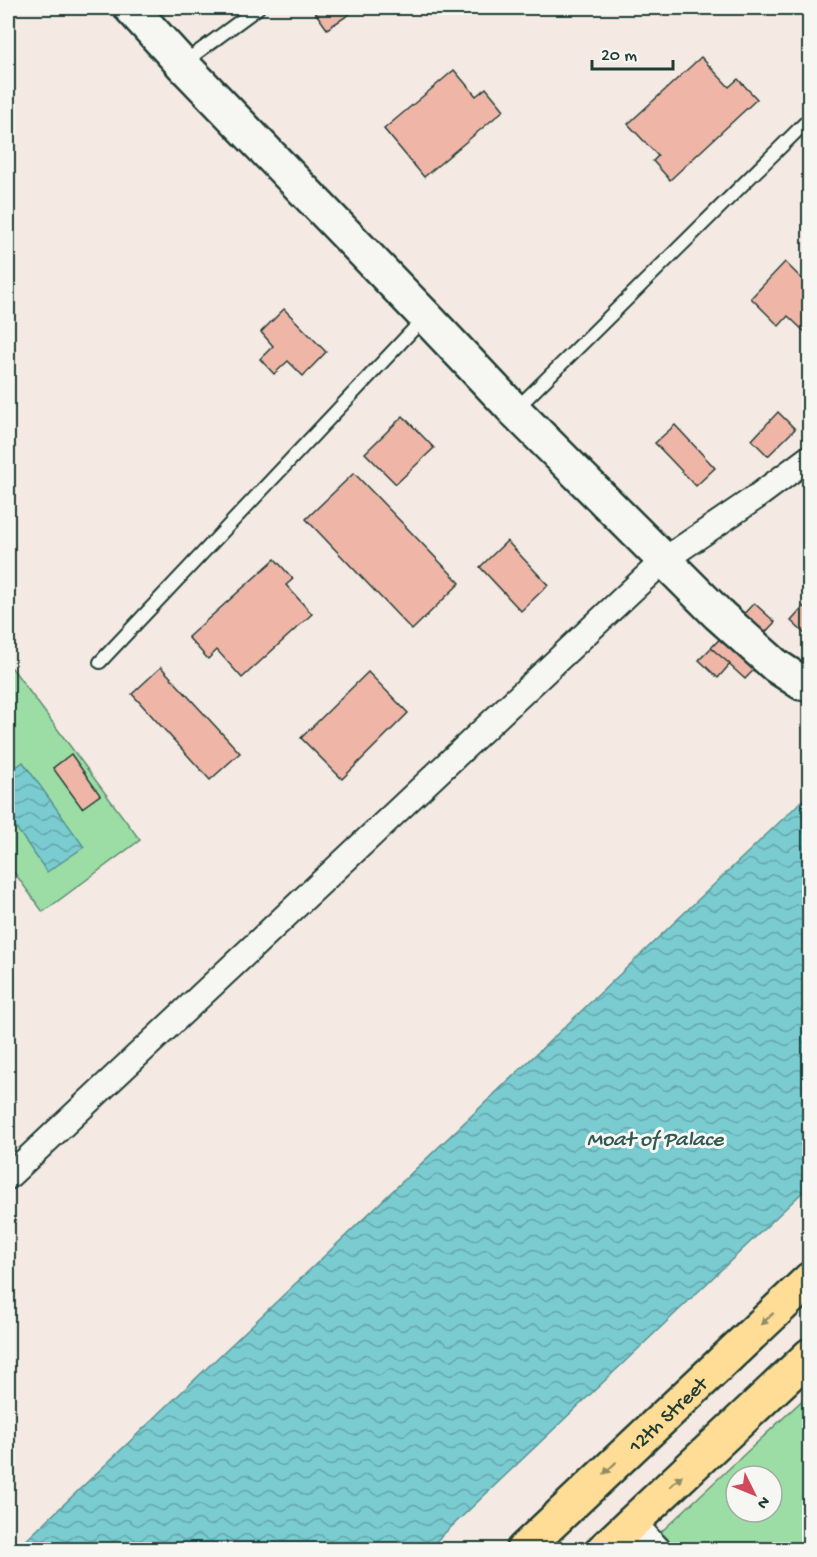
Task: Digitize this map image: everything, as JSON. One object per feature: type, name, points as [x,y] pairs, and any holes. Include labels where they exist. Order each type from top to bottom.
[{"type":"main road","name":"12th Street","points":[[524,1550],[810,1279]]},
{"type":"main road","points":[[603,1550],[810,1355]]},
{"type":"street","points":[[131,8],[514,410],[718,614],[776,666],[802,682],[810,684]]},
{"type":"street","points":[[8,1177],[664,560],[810,457]]},
{"type":"street","points":[[633,1522],[659,1550]]},
{"type":"lane","points":[[182,64],[258,8]]},
{"type":"lane","points":[[514,410],[810,118]]},
{"type":"lane","points":[[100,662],[426,316]]},
{"type":"green space","points":[[12,668],[140,840],[43,912],[8,864],[8,672]]},
{"type":"green space","points":[[809,1394],[809,1549],[678,1549],[661,1532],[724,1473],[724,1524],[784,1524],[784,1464],[734,1464]]},
{"type":"water","points":[[23,762],[84,847],[47,872],[8,816],[8,773]]},
{"type":"water","name":"Moat of Palace","points":[[809,794],[809,1186],[428,1549],[17,1549]]},
{"type":"building","points":[[312,8],[359,8],[327,29]]},
{"type":"building","points":[[701,57],[729,87],[738,79],[757,99],[670,180],[653,161],[658,156],[628,124]]},
{"type":"building","points":[[454,70],[476,96],[486,88],[504,110],[424,177],[384,129]]},
{"type":"building","points":[[785,262],[810,287],[810,331],[807,334],[788,316],[779,326],[751,298]]},
{"type":"building","points":[[284,309],[326,352],[303,376],[288,361],[274,374],[260,359],[273,346],[261,332]]},
{"type":"building","points":[[778,412],[795,429],[768,456],[752,440]]},
{"type":"building","points":[[403,416],[434,448],[396,484],[365,453]]},
{"type":"building","points":[[675,425],[715,468],[696,486],[655,443]]},
{"type":"building","points":[[354,473],[460,583],[412,630],[306,519]]},
{"type":"building","points":[[507,541],[548,585],[521,611],[480,567]]},
{"type":"building","points":[[275,559],[293,579],[286,585],[312,614],[242,678],[217,650],[208,659],[188,637]]},
{"type":"building","points":[[808,602],[810,634],[807,636],[791,621]]},
{"type":"building","points":[[754,603],[775,622],[759,639],[738,620]]},
{"type":"building","points":[[738,620],[772,651],[745,679],[711,648]]},
{"type":"building","points":[[711,648],[730,664],[718,678],[699,660]]},
{"type":"building","points":[[161,667],[240,753],[210,780],[132,694]]},
{"type":"building","points":[[368,672],[408,713],[342,779],[301,738]]},
{"type":"building","points":[[71,754],[100,795],[82,808],[53,768]]}]
